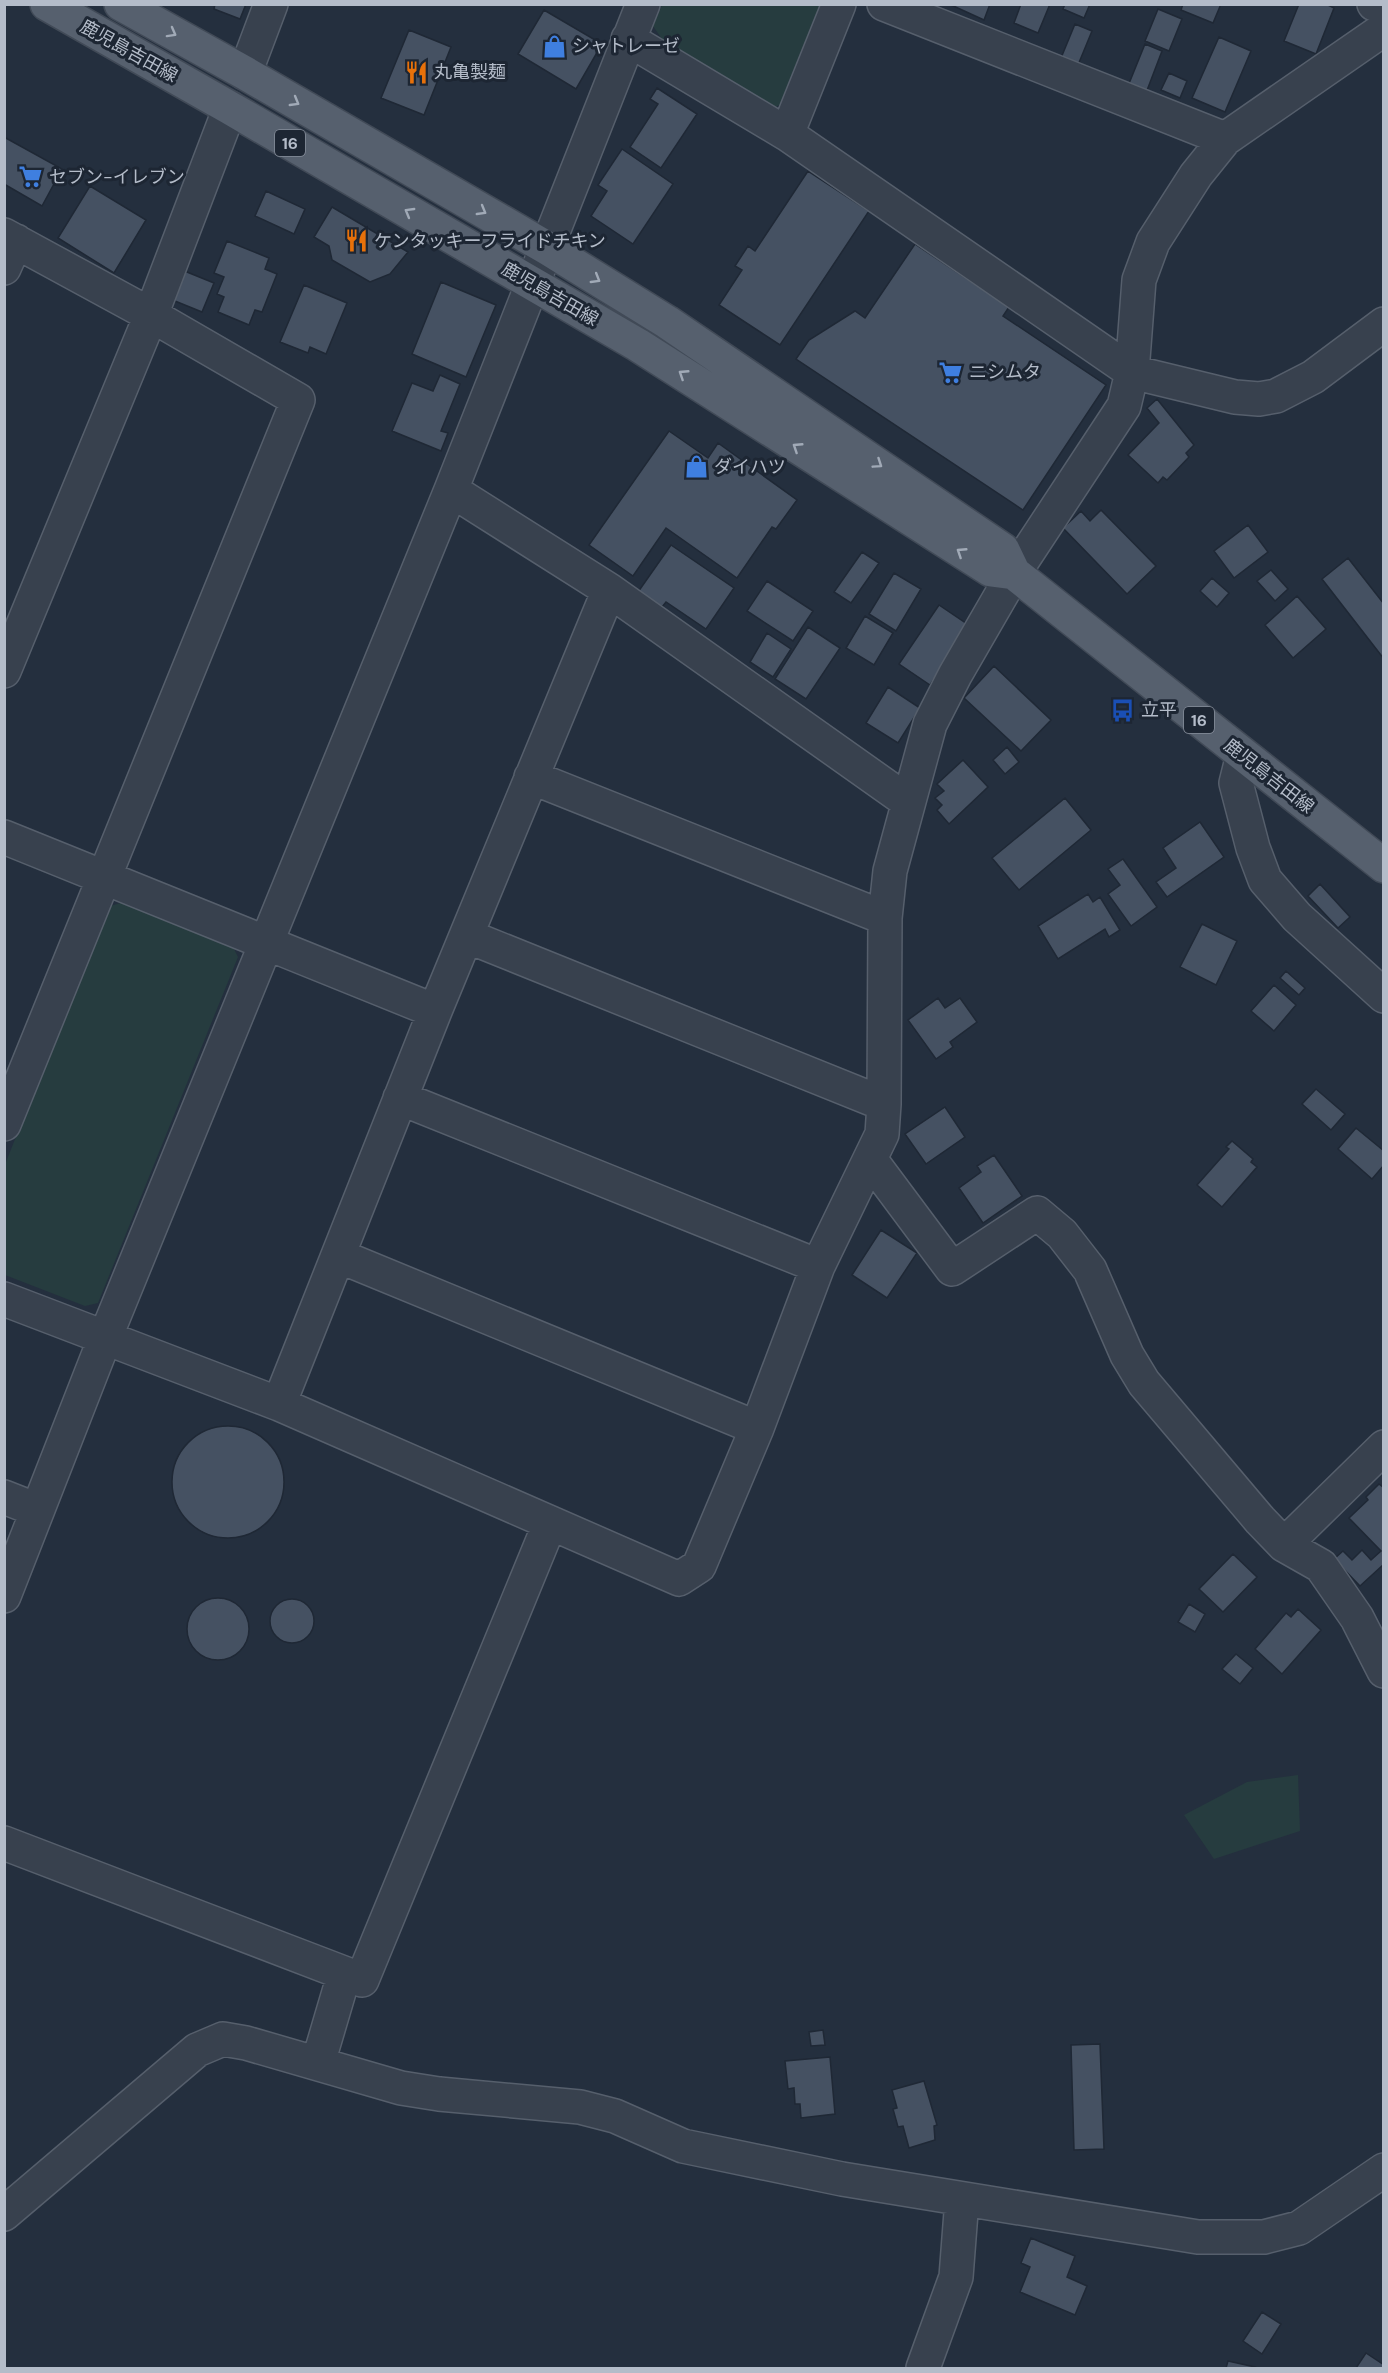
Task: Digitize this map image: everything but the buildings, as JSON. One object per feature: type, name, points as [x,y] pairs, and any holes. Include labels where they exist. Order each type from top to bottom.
[{"type":"main road","name":"鹿児島吉田線","points":[[47,4],[638,345],[991,570],[1014,573]]},
{"type":"main road","name":"鹿児島吉田線","points":[[121,4],[546,248],[667,322],[1003,550],[1014,573],[1383,866]]},
{"type":"street","points":[[244,73],[271,4]]},
{"type":"street","points":[[4,1596],[105,1338],[451,490],[643,4]]},
{"type":"street","points":[[787,134],[839,4]]},
{"type":"street","points":[[884,4],[1225,140]]},
{"type":"street","points":[[1374,4],[1383,8]]},
{"type":"street","points":[[4,1299],[279,1404],[679,1579],[699,1566],[757,1428],[818,1266],[882,1134],[885,918],[890,871],[930,724],[955,675],[1014,573],[1124,406],[1132,372],[1139,280],[1153,242],[1196,175],[1225,140],[1383,29]]},
{"type":"street","points":[[628,39],[787,134],[1132,372],[1235,397],[1259,399],[1276,396],[1312,377],[1383,324]]},
{"type":"street","points":[[4,671],[151,315],[230,108]]},
{"type":"street","points":[[4,1124],[298,400],[151,315],[8,248]]},
{"type":"street","points":[[451,490],[609,590],[908,801]]},
{"type":"street","points":[[279,1404],[435,1011],[609,590]]},
{"type":"street","points":[[1243,755],[1236,783],[1253,848],[1265,880],[1297,917],[1383,996]]},
{"type":"street","points":[[531,777],[885,918]]},
{"type":"street","points":[[4,837],[435,1011]]},
{"type":"street","points":[[467,936],[884,1104]]},
{"type":"street","points":[[400,1098],[818,1266]]},
{"type":"street","points":[[870,1159],[952,1269],[1037,1213],[1062,1234],[1090,1270],[1127,1355],[1144,1383],[1260,1520],[1284,1545],[1321,1566],[1357,1618],[1383,1671]]},
{"type":"street","points":[[339,1256],[757,1428]]},
{"type":"street","points":[[1284,1545],[1383,1447]]},
{"type":"street","points":[[4,1497],[37,1510]]},
{"type":"street","points":[[4,1843],[362,1980],[550,1523]]},
{"type":"street","points":[[318,2063],[344,1975]]},
{"type":"street","points":[[4,2214],[197,2050],[223,2039],[246,2043],[401,2088],[439,2094],[580,2107],[615,2115],[684,2146],[842,2179],[1198,2237],[1264,2237],[1299,2228],[1383,2170]]},
{"type":"street","points":[[923,2368],[956,2277],[962,2199]]},
{"type":"green space","points":[[662,5],[824,5],[784,103],[773,108],[662,39],[653,26]]},
{"type":"green space","points":[[124,902],[232,945],[238,957],[98,1303],[85,1306],[5,1275],[4,1167],[107,907]]},
{"type":"green space","points":[[1298,1775],[1300,1831],[1214,1859],[1184,1815],[1247,1782]]},
{"type":"place","name":"シャトレーゼ","points":[[554,46]]},
{"type":"place","name":"丸亀製麺","points":[[416,72]]},
{"type":"place","name":"セブン-イレブン","points":[[31,177]]},
{"type":"place","name":"ケンタッキーフライドチキン","points":[[356,241]]},
{"type":"place","name":"ニシムタ","points":[[951,372]]},
{"type":"place","name":"ダイハツ","points":[[696,467]]},
{"type":"place","name":"立平","points":[[1123,710]]}]
